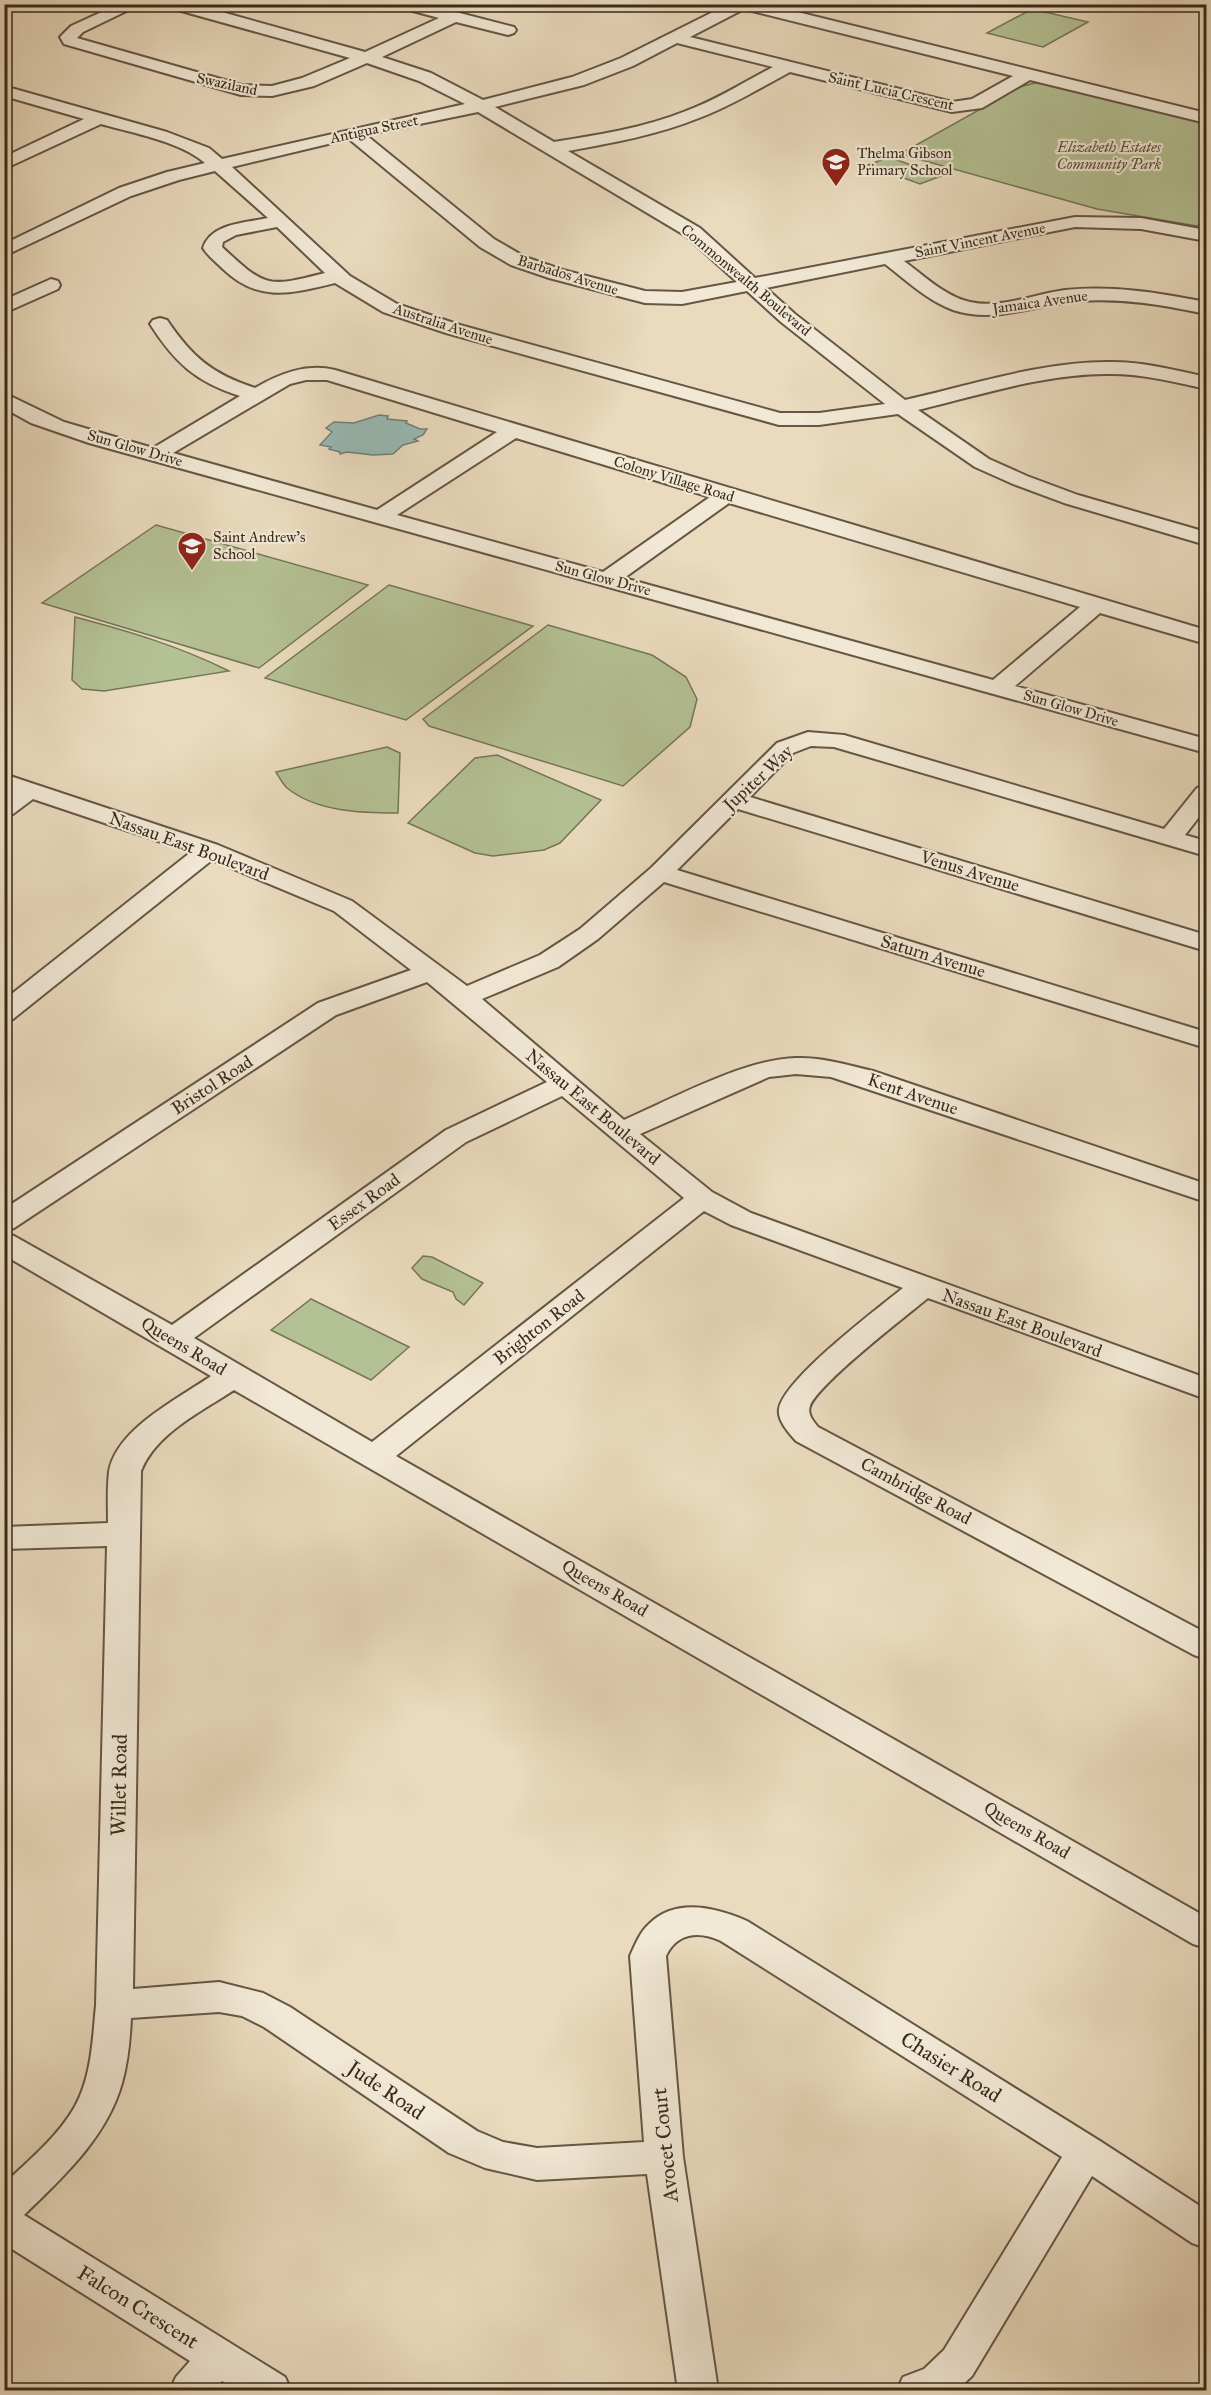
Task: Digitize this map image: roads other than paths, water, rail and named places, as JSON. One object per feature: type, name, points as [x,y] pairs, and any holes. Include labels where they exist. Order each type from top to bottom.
[{"type":"street","name":"Swaziland","points":[[133,4],[77,29],[68,37],[70,41],[251,92],[272,91],[295,86],[368,57],[453,17]]},
{"type":"street","name":"Commonwealth Boulevard","points":[[173,4],[368,57],[425,77],[553,148],[693,232],[788,318],[899,406],[982,463],[1020,480],[1082,502],[1206,539]]},
{"type":"street","points":[[405,4],[508,30]]},
{"type":"street","name":"Antigua Street","points":[[4,251],[125,192],[173,176],[352,133],[480,106],[587,78],[627,62],[743,4],[1028,74]]},
{"type":"street","name":"Saint Lucia Crescent","points":[[675,38],[952,107],[976,104],[1028,74]]},
{"type":"street","points":[[553,148],[608,138],[690,116],[718,104],[786,67]]},
{"type":"street","points":[[1028,74],[1206,118]]},
{"type":"street","name":"Australia Avenue","points":[[4,91],[161,136],[203,152],[220,164],[281,220],[338,276],[390,308],[442,326],[779,419],[806,421],[833,418],[1032,377],[1082,369],[1125,369],[1206,383]]},
{"type":"street","points":[[4,164],[100,118]]},
{"type":"street","name":"Barbados Avenue","points":[[352,133],[487,243],[518,261],[556,274],[645,297],[682,298],[754,285]]},
{"type":"street","points":[[281,220],[221,234],[215,238],[212,248],[249,280],[266,286],[287,287],[338,276]]},
{"type":"street","name":"Saint Vincent Avenue","points":[[754,285],[887,257],[1075,222],[1106,220],[1137,222],[1206,235]]},
{"type":"street","name":"Jamaica Avenue","points":[[887,257],[944,297],[969,309],[997,308],[1062,296],[1122,293],[1206,308]]},
{"type":"street","points":[[4,307],[51,285]]},
{"type":"street","points":[[160,324],[169,339],[200,372],[224,385],[256,394]]},
{"type":"street","name":"Colony Village Road","points":[[154,454],[256,394],[293,376],[328,374],[1206,637]]},
{"type":"street","name":"Sun Glow Drive","points":[[4,399],[22,412],[48,422],[154,454],[1206,746]]},
{"type":"street","points":[[380,517],[514,430]]},
{"type":"street","points":[[608,579],[726,495]]},
{"type":"street","points":[[998,688],[1097,604]]},
{"type":"street","name":"Jupiter Way","points":[[464,997],[549,961],[589,934],[660,873],[785,748],[808,739],[822,738],[847,743],[1206,849]]},
{"type":"street","points":[[4,809],[17,786]]},
{"type":"street","name":"Nassau East Boulevard","points":[[17,786],[209,850],[343,906],[464,997],[621,1132],[702,1198],[741,1219],[1206,1389]]},
{"type":"street","points":[[1169,838],[1206,793]]},
{"type":"street","name":"Venus Avenue","points":[[733,800],[1206,943]]},
{"type":"street","points":[[4,1014],[209,850]]},
{"type":"street","name":"Saturn Avenue","points":[[660,873],[1206,1040]]},
{"type":"street","name":"Bristol Road","points":[[4,1222],[327,1009],[432,971]]},
{"type":"street","name":"Kent Avenue","points":[[621,1132],[763,1070],[796,1066],[831,1069],[863,1077],[1206,1193]]},
{"type":"street","name":"Essex Road","points":[[173,1339],[456,1136],[565,1084]]},
{"type":"street","name":"Brighton Road","points":[[375,1456],[702,1198]]},
{"type":"street","name":"Queens Road","points":[[4,1242],[173,1339],[233,1377],[375,1456],[1206,1934]]},
{"type":"street","name":"Cambridge Road","points":[[922,1287],[827,1368],[798,1398],[795,1407],[799,1425],[807,1434],[1206,1647]]},
{"type":"street","name":"Willet Road","points":[[4,2210],[64,2148],[93,2108],[108,2066],[114,2005],[125,1471],[133,1451],[153,1430],[233,1377]]},
{"type":"street","points":[[4,1538],[124,1534]]},
{"type":"street","name":"Chasier Road","points":[[688,1921],[712,1922],[734,1931],[1086,2152],[1206,2231]]},
{"type":"street","name":"Avocet Court","points":[[688,1921],[674,1925],[661,1933],[652,1943],[648,1956],[664,2157],[698,2391]]},
{"type":"street","name":"Jude Road","points":[[114,2005],[219,1997],[250,2003],[277,2017],[463,2142],[499,2157],[537,2164],[664,2157]]},
{"type":"street","points":[[917,2391],[938,2382],[958,2363],[1086,2152]]},
{"type":"street","name":"Falcon Crescent","points":[[4,2223],[271,2391]]},
{"type":"street","points":[[190,2391],[218,2357]]},
{"type":"water","points":[[379,415],[388,416],[387,419],[407,421],[406,423],[420,429],[427,429],[423,435],[414,439],[418,441],[403,445],[393,454],[373,455],[347,452],[340,454],[340,452],[329,449],[331,447],[320,445],[332,432],[326,428],[334,422],[354,423]]},
{"type":"place","name":"Thelma Gibson Primary School","points":[[836,188]]},
{"type":"place","name":"Saint Andrew's School","points":[[192,572]]},
{"type":"park label","name":"Elizabeth Estates Community Park","points":[[1109,156]]}]
